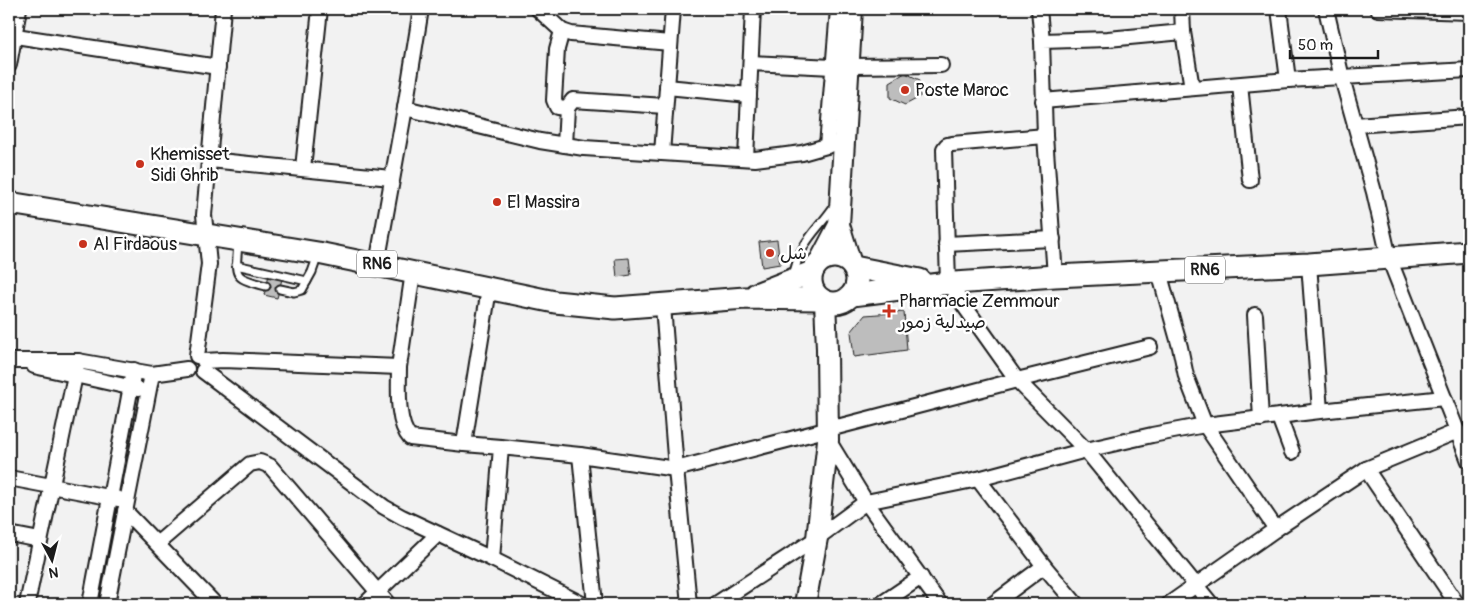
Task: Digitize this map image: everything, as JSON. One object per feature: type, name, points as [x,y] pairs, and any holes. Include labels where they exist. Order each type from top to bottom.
[{"type":"main road","points":[[805,604],[817,538],[827,435],[827,349],[834,299],[858,281],[839,225],[841,196],[836,143],[841,67],[852,9]]},
{"type":"main road","name":"RN6","points":[[9,203],[205,233],[318,253],[555,302],[615,308],[663,306],[745,298],[834,299],[944,284],[1055,276],[1309,264],[1469,252]]},
{"type":"main road","points":[[834,299],[815,294],[808,271],[839,225]]},
{"type":"main road","name":"RN6","points":[[745,298],[808,271],[833,256],[840,257],[853,266],[944,284]]},
{"type":"street","points":[[9,65],[11,36],[18,9]]},
{"type":"street","points":[[201,362],[209,264],[204,215],[223,9]]},
{"type":"street","points":[[303,168],[320,9]]},
{"type":"street","points":[[377,264],[421,9]]},
{"type":"street","points":[[538,9],[562,31],[571,34],[670,43]]},
{"type":"street","points":[[662,153],[672,9]]},
{"type":"street","points":[[746,158],[753,9]]},
{"type":"street","points":[[838,9],[841,67]]},
{"type":"street","points":[[1039,9],[1045,136],[1055,276]]},
{"type":"street","points":[[1182,9],[1183,32],[1192,88]]},
{"type":"street","points":[[1279,9],[1288,80]]},
{"type":"street","points":[[1326,9],[1342,78],[1374,192],[1389,258],[1469,461]]},
{"type":"street","points":[[1378,9],[1469,12]]},
{"type":"street","points":[[562,31],[557,49],[554,100],[557,107],[567,108]]},
{"type":"street","points":[[1042,41],[1108,39],[1183,32]]},
{"type":"street","points":[[11,36],[218,67]]},
{"type":"street","points":[[750,63],[841,67],[941,65]]},
{"type":"street","points":[[1043,101],[1288,80],[1469,70]]},
{"type":"street","points":[[1240,85],[1250,180]]},
{"type":"street","points":[[667,86],[749,95]]},
{"type":"street","points":[[565,145],[567,108],[573,100],[665,106]]},
{"type":"street","points":[[405,108],[540,141],[584,148],[755,159],[802,153],[836,143]]},
{"type":"street","points":[[1355,125],[1469,118]]},
{"type":"street","points":[[1045,136],[952,144],[947,145],[944,149],[946,244],[944,284],[1018,380],[1086,450],[1211,604]]},
{"type":"street","points":[[210,160],[392,178]]},
{"type":"street","points":[[946,244],[1053,238]]},
{"type":"street","points":[[1309,264],[1320,411]]},
{"type":"street","points":[[413,272],[399,367],[398,395],[402,426],[410,438],[580,455],[676,469],[827,435],[1018,380],[1150,347]]},
{"type":"street","points":[[1159,272],[1186,376],[1205,425],[1276,529]]},
{"type":"street","points":[[464,444],[489,289]]},
{"type":"street","points":[[663,306],[689,604]]},
{"type":"street","points":[[1255,315],[1261,419]]},
{"type":"street","points":[[11,361],[78,361],[152,374],[187,369],[186,365],[189,358],[201,362],[365,494],[402,517],[582,604]]},
{"type":"street","points":[[201,362],[223,360],[399,367]]},
{"type":"street","points":[[11,361],[148,391]]},
{"type":"street","points":[[27,604],[78,361]]},
{"type":"street","points":[[90,604],[134,370]]},
{"type":"street","points":[[107,604],[152,374]]},
{"type":"street","points":[[716,604],[817,538],[866,502],[978,479],[1086,450],[1205,425],[1444,398]]},
{"type":"street","points":[[1279,417],[1292,452]]},
{"type":"street","points":[[1169,604],[1366,469],[1458,431]]},
{"type":"street","points":[[827,435],[866,502],[940,604]]},
{"type":"street","points":[[492,559],[501,447]]},
{"type":"street","points":[[580,455],[595,604]]},
{"type":"street","points":[[158,543],[250,464],[255,462],[265,463],[288,485],[388,604]]},
{"type":"street","points":[[1366,469],[1458,604]]},
{"type":"street","points":[[9,478],[110,497],[126,506],[215,604]]},
{"type":"street","points":[[978,479],[1044,566],[1076,604]]},
{"type":"street","points":[[9,534],[40,540]]},
{"type":"street","points":[[366,604],[438,534]]},
{"type":"street","points":[[993,604],[1044,566]]},
{"type":"street","points":[[881,604],[921,577]]},
{"type":"lane","points":[[808,271],[796,261],[802,246],[841,196]]},
{"type":"lane","points":[[238,239],[237,273],[242,279],[266,286]]},
{"type":"lane","points":[[280,289],[297,292],[302,290],[318,253]]},
{"type":"lane","points":[[236,266],[307,281]]},
{"type":"building","name":"Poste Maroc","points":[[905,73],[920,80],[920,97],[905,105],[890,98],[890,82]]},
{"type":"building","name":"شل","points":[[777,240],[780,264],[762,267],[759,242]]},
{"type":"building","points":[[629,258],[631,275],[617,277],[615,259]]},
{"type":"building","points":[[269,275],[282,279],[277,298],[264,295]]},
{"type":"building","points":[[904,312],[907,350],[854,357],[851,332],[865,315]]},
{"type":"place","name":"Poste Maroc","points":[[905,90]]},
{"type":"place","name":"Khemisset Sidi Ghrib","points":[[140,164]]},
{"type":"place","name":"El Massira","points":[[497,202]]},
{"type":"place","name":"Al Firdaous","points":[[83,244]]},
{"type":"place","name":"شل","points":[[770,253]]},
{"type":"place","name":"Pharmacie Zemmour صيدلية زمور","points":[[889,311]]}]
